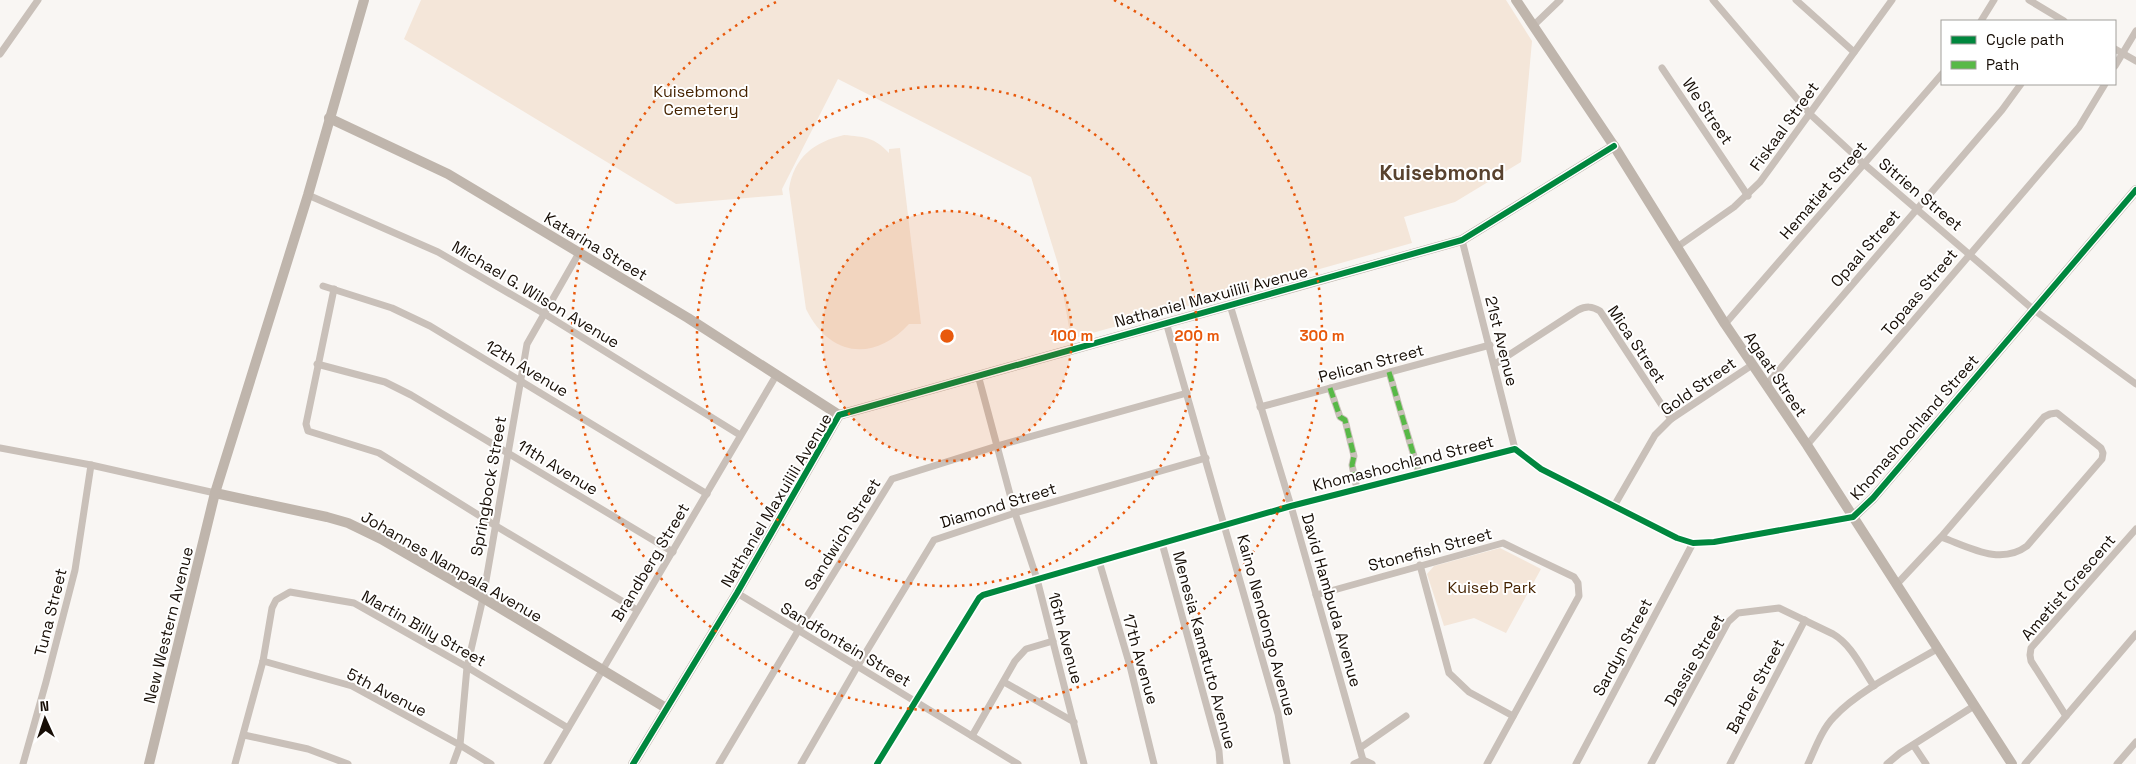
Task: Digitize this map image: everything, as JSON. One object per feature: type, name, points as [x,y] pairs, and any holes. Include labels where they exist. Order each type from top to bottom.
[{"type":"street","points":[[0,54],[38,0]]},
{"type":"street","name":"New Western Avenue","points":[[149,764],[215,493],[308,194],[364,0]]},
{"type":"street","name":"Agaat Street","points":[[1516,0],[1614,146],[1724,324],[1807,445],[2012,764]]},
{"type":"street","points":[[1533,26],[1560,0]]},
{"type":"street","name":"Sitrien Street","points":[[1713,0],[1810,115],[1916,210],[2034,310],[2136,384]]},
{"type":"street","points":[[1796,0],[1854,52]]},
{"type":"street","name":"Fiskaal Street","points":[[1677,247],[1748,196],[1810,115],[1891,0]]},
{"type":"street","points":[[1982,20],[1994,0]]},
{"type":"street","points":[[2029,0],[2059,20]]},
{"type":"street","points":[[2116,64],[2136,31]]},
{"type":"street","points":[[2116,50],[2136,61]]},
{"type":"street","name":"We Street","points":[[1662,68],[1748,196]]},
{"type":"street","name":"Hematiet Street","points":[[1724,324],[1941,75]]},
{"type":"street","name":"Opaal Street","points":[[1766,384],[2002,110],[2020,85]]},
{"type":"street","name":"Topaas Street","points":[[1807,445],[2079,127],[2103,85]]},
{"type":"street","name":"Katarina Street","points":[[329,118],[448,174],[777,374],[839,415]]},
{"type":"street","name":"Nathaniel Maxuilili Avenue","points":[[633,764],[737,593],[839,415],[1462,240],[1614,146]]},
{"type":"street","name":"Khomashochland Street","points":[[877,764],[978,598],[989,593],[1290,506],[1419,473],[1515,449],[1541,470],[1677,538],[1693,543],[1714,542],[1853,517],[1873,498],[2136,190]]},
{"type":"street","name":"Michael G. Wilson Avenue","points":[[308,194],[438,252],[543,313],[740,435]]},
{"type":"street","name":"21st Avenue","points":[[1462,240],[1495,364],[1515,449]]},
{"type":"street","name":"Springbock Street","points":[[453,764],[460,745],[467,667],[496,526],[507,453],[528,344],[543,313],[579,253]]},
{"type":"street","name":"12th Avenue","points":[[323,286],[392,308],[430,326],[707,494]]},
{"type":"street","points":[[334,289],[306,424],[308,431],[379,454],[637,610]]},
{"type":"street","name":"David Hambuda Avenue","points":[[1230,305],[1363,760]]},
{"type":"street","name":"Mica Street","points":[[1495,364],[1578,310],[1588,306],[1595,308],[1600,311],[1670,420]]},
{"type":"street","name":"Kaino Nendongo Avenue","points":[[1166,322],[1226,525],[1278,714],[1287,764]]},
{"type":"street","name":"Pelican Street","points":[[1260,407],[1490,345]]},
{"type":"street","name":"11th Avenue","points":[[317,364],[385,382],[411,395],[673,552]]},
{"type":"street","name":"Gold Street","points":[[1614,506],[1655,435],[1670,420],[1752,365]]},
{"type":"street","points":[[1389,372],[1419,473]]},
{"type":"street","name":"Brandberg Street","points":[[547,764],[777,374]]},
{"type":"street","name":"16th Avenue","points":[[978,375],[1015,513],[1037,579],[1084,764]]},
{"type":"street","points":[[1330,388],[1340,417],[1344,420],[1354,456],[1352,464],[1357,489]]},
{"type":"street","name":"Sandwich Street","points":[[719,764],[892,479],[997,446],[1187,393]]},
{"type":"street","points":[[1896,585],[1941,537],[2044,417],[2057,413],[2101,448],[2103,453],[2102,459],[2027,546],[2014,554],[1996,556],[1941,537]]},
{"type":"street","name":"Johannes Nampala Avenue","points":[[0,448],[92,464],[348,523],[381,539],[666,708]]},
{"type":"street","name":"Diamond Street","points":[[801,764],[857,666],[934,540],[1015,513],[1206,458]]},
{"type":"street","name":"Tuna Street","points":[[23,764],[75,570],[92,464]]},
{"type":"street","name":"Ametist Crescent","points":[[2066,716],[2031,661],[2030,654],[2032,648],[2136,530]]},
{"type":"street","name":"Menesia Kamatuto Avenue","points":[[1162,543],[1219,750],[1220,764]]},
{"type":"street","name":"Stonefish Street","points":[[1316,595],[1503,543],[1567,573],[1578,583],[1579,596],[1487,764]]},
{"type":"street","name":"Sardyn Street","points":[[1576,764],[1693,543]]},
{"type":"street","name":"17th Avenue","points":[[1099,561],[1130,666],[1154,764]]},
{"type":"street","points":[[1420,565],[1448,674],[1469,692],[1513,716]]},
{"type":"street","name":"Martin Billy Street","points":[[235,764],[264,661],[272,608],[276,600],[290,592],[354,603],[467,667],[568,728]]},
{"type":"street","name":"Sandfontein Street","points":[[737,593],[1018,764]]},
{"type":"street","name":"Dassie Street","points":[[1651,764],[1728,622],[1738,613],[1779,608],[1842,639],[1874,686]]},
{"type":"street","name":"Barber Street","points":[[1730,764],[1805,620]]},
{"type":"street","points":[[2025,764],[2136,634]]},
{"type":"street","points":[[972,736],[1004,682],[1014,660],[1026,649],[1053,641]]},
{"type":"street","points":[[1808,764],[1833,718],[1874,686],[1937,649]]},
{"type":"street","name":"5th Avenue","points":[[264,661],[352,686],[491,764]]},
{"type":"street","points":[[1004,682],[1074,722]]},
{"type":"street","points":[[1887,764],[1974,706]]},
{"type":"street","points":[[1360,748],[1406,716]]},
{"type":"street","points":[[244,735],[308,749],[348,764]]},
{"type":"street","points":[[2117,764],[2136,742]]},
{"type":"street","points":[[1914,746],[1926,764]]},
{"type":"street","points":[[1354,764],[1363,760],[1372,764]]},
{"type":"green space","name":"Kuisebmond Cemetery","points":[[421,0],[1506,0],[1532,41],[1521,162],[1455,202],[1404,217],[1412,243],[1071,339],[1058,264],[1031,177],[838,79],[782,189],[783,195],[676,204],[404,39]]},
{"type":"green space","points":[[844,135],[858,136],[874,141],[889,153],[889,149],[900,148],[921,324],[909,324],[881,345],[867,349],[853,349],[839,345],[827,337],[816,325],[806,309],[789,189],[795,168],[807,153],[823,142]]},
{"type":"green space","name":"Kuiseb Park","points":[[1500,548],[1541,569],[1506,633],[1474,618],[1444,626],[1427,574],[1434,566]]},
{"type":"marked path","points":[[1389,372],[1419,473]]},
{"type":"marked path","points":[[1330,388],[1340,417],[1345,420],[1354,456],[1352,465],[1357,489]]},
{"type":"cycle path","points":[[633,764],[737,593],[839,415],[1462,240],[1614,146]]},
{"type":"cycle path","points":[[877,764],[979,598],[983,595],[1291,506],[1515,449],[1541,469],[1677,538],[1693,543],[1714,542],[1853,517],[1873,498],[2136,190]]},
{"type":"district","name":"Kuisebmond","points":[[1442,173]]}]
